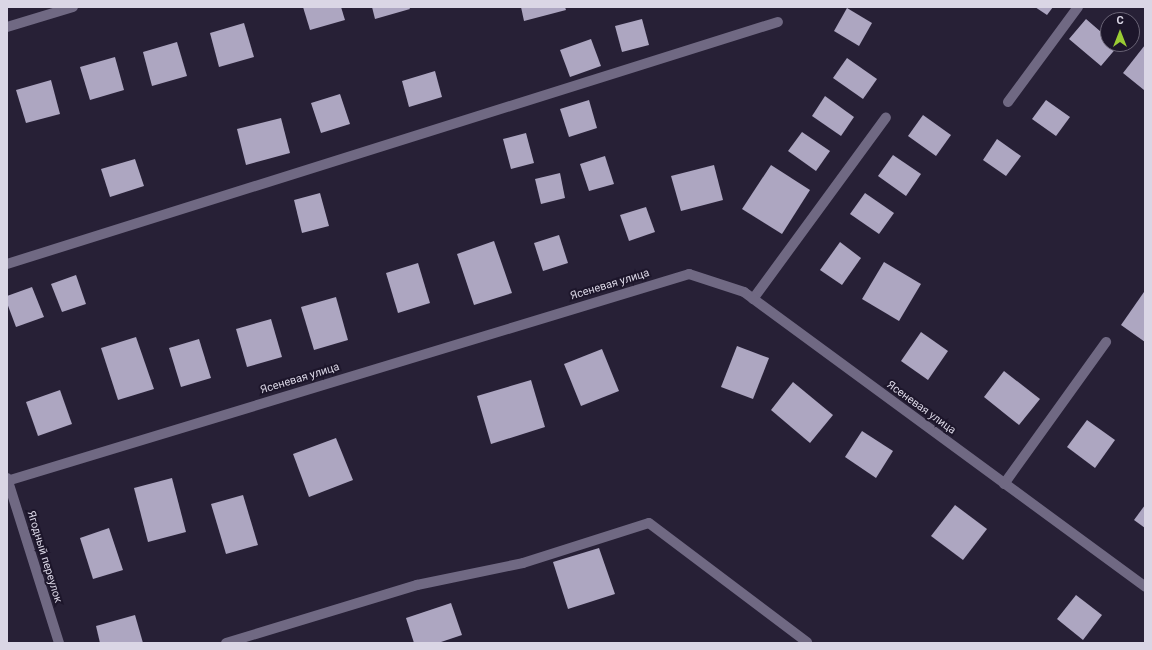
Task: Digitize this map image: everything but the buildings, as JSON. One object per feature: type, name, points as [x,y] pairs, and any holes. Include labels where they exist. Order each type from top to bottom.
[{"type":"street","points":[[7,26],[73,7]]},
{"type":"street","points":[[1008,102],[1078,7]]},
{"type":"street","points":[[7,264],[778,22]]},
{"type":"street","points":[[753,299],[886,117]]},
{"type":"street","name":"Ясеневая улица","points":[[7,480],[689,274],[744,292],[1145,587]]},
{"type":"street","points":[[1004,484],[1106,342]]},
{"type":"street","name":"Ягодный переулок","points":[[7,480],[58,643]]},
{"type":"street","points":[[226,643],[417,585],[523,563],[648,523],[807,642]]}]
